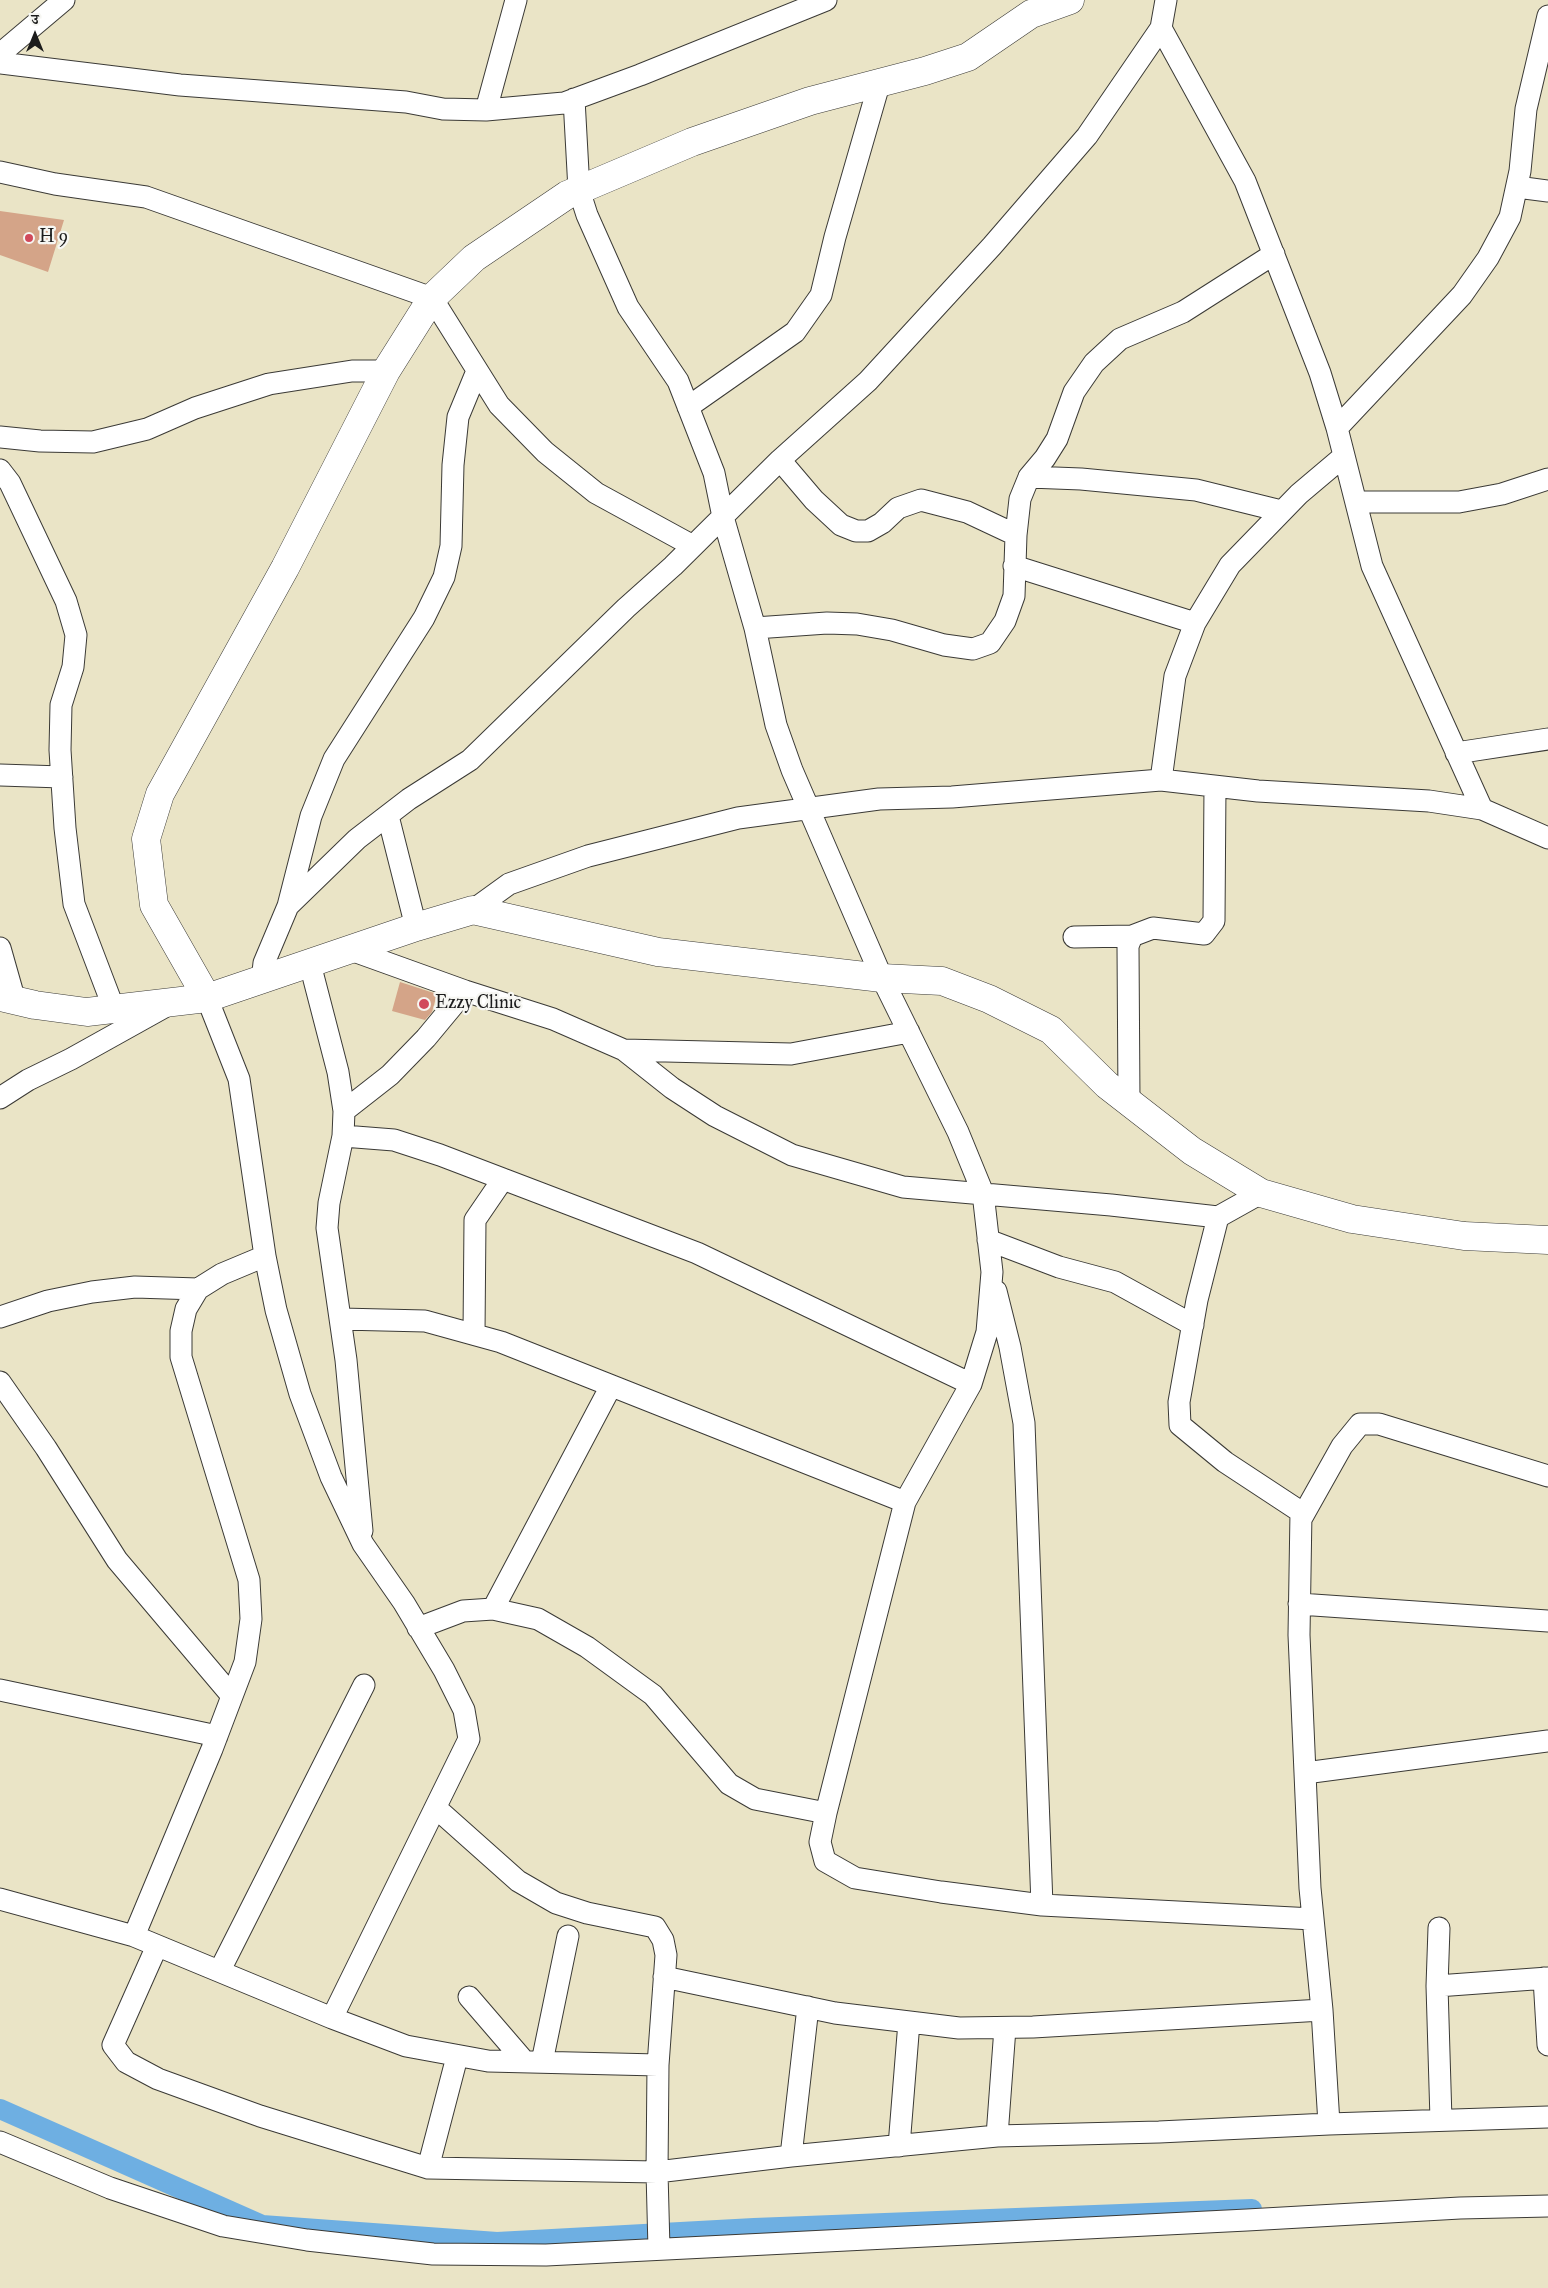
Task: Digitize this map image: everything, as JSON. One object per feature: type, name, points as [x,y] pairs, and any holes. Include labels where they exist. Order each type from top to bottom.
[{"type":"street","points":[[0,54],[64,0]]},
{"type":"street","points":[[486,110],[516,0]]},
{"type":"street","points":[[0,62],[180,85],[406,102],[443,109],[486,110],[564,103],[640,75],[826,0]]},
{"type":"street","points":[[332,2018],[469,1739],[464,1710],[444,1670],[363,1544],[331,1477],[300,1394],[276,1310],[265,1256],[239,1079],[207,998],[154,905],[146,839],[160,794],[285,568],[386,370],[432,298],[474,258],[567,195],[692,142],[810,101],[880,81],[925,71],[968,57],[1035,7],[1070,0]]},
{"type":"street","points":[[288,906],[357,839],[409,799],[470,760],[626,608],[724,517],[780,460],[868,381],[992,246],[1087,136],[1161,28],[1166,0]]},
{"type":"street","points":[[1337,428],[1462,296],[1488,258],[1510,217],[1520,171],[1526,109],[1548,16]]},
{"type":"street","points":[[1161,28],[1244,181],[1274,254],[1320,373],[1337,428],[1372,566],[1482,810]]},
{"type":"street","points":[[688,407],[795,332],[821,295],[835,237],[880,81]]},
{"type":"street","points":[[574,99],[579,190],[601,250],[628,307],[678,381],[714,473],[724,517],[755,628],[776,725],[792,770],[882,978],[958,1132],[984,1193],[992,1272],[1010,1347],[1024,1423],[1042,1904]]},
{"type":"street","points":[[0,172],[55,184],[146,197],[432,298],[499,405],[545,452],[596,493],[693,546]]},
{"type":"street","points":[[1517,187],[1548,191]]},
{"type":"street","points":[[755,628],[827,623],[857,624],[892,630],[944,645],[972,649],[990,643],[1005,621],[1014,596],[1014,566],[1020,499],[1029,477],[1045,458],[1057,439],[1074,392],[1094,363],[1114,345],[1129,335],[1183,312],[1274,254]]},
{"type":"street","points":[[0,437],[40,442],[93,442],[147,429],[195,408],[269,384],[344,372],[386,370]]},
{"type":"street","points":[[262,981],[264,963],[288,906],[311,816],[334,759],[424,618],[444,577],[452,546],[453,464],[458,417],[477,372]]},
{"type":"street","points":[[1161,780],[1175,676],[1196,623],[1230,565],[1281,511],[1344,456]]},
{"type":"street","points":[[780,460],[814,500],[840,525],[856,531],[868,531],[882,523],[898,508],[921,500],[967,512],[1016,534]]},
{"type":"street","points":[[0,470],[10,483],[66,601],[76,635],[73,667],[61,705],[62,777],[74,904],[114,1009]]},
{"type":"street","points":[[1029,477],[1081,479],[1196,490],[1281,511]]},
{"type":"street","points":[[1356,502],[1459,502],[1502,494],[1548,479]]},
{"type":"street","points":[[1014,566],[1196,623]]},
{"type":"street","points":[[1456,753],[1548,739]]},
{"type":"street","points":[[0,775],[62,777]]},
{"type":"street","points":[[0,948],[8,999],[87,1012],[207,998],[262,981],[416,927],[473,910],[509,884],[588,856],[738,818],[879,799],[952,797],[1161,780],[1215,786],[1429,801],[1482,810],[1548,838]]},
{"type":"street","points":[[1074,937],[1132,936],[1153,928],[1204,934],[1214,921],[1215,786]]},
{"type":"street","points":[[388,816],[416,927]]},
{"type":"street","points":[[473,910],[658,952],[882,978],[942,981],[990,999],[1052,1030],[1107,1085],[1192,1151],[1261,1193],[1352,1219],[1464,1236],[1548,1240]]},
{"type":"street","points":[[1129,1102],[1128,946],[1132,936]]},
{"type":"street","points":[[351,950],[553,1020],[624,1050],[672,1088],[716,1116],[792,1155],[903,1187],[984,1193],[1218,1217],[1261,1193]]},
{"type":"street","points":[[310,964],[338,1072],[344,1111],[343,1136],[329,1203],[327,1228],[346,1360],[363,1544]]},
{"type":"street","points":[[344,1111],[390,1075],[426,1038],[465,991]]},
{"type":"street","points":[[0,1098],[28,1080],[71,1059],[173,1002]]},
{"type":"street","points":[[624,1050],[792,1054],[909,1032]]},
{"type":"street","points":[[343,1136],[394,1140],[503,1179],[696,1253],[971,1384]]},
{"type":"street","points":[[474,1334],[475,1220],[503,1179]]},
{"type":"street","points":[[1218,1217],[1193,1325],[1179,1402],[1180,1425],[1225,1462],[1301,1512],[1298,1635],[1313,1919],[1330,2124]]},
{"type":"street","points":[[988,1240],[1059,1267],[1115,1282],[1193,1325]]},
{"type":"street","points":[[134,1936],[217,1736],[245,1662],[252,1619],[249,1580],[181,1357],[182,1324],[186,1309],[198,1289],[222,1274],[265,1256]]},
{"type":"street","points":[[992,1272],[987,1332],[971,1384],[904,1502],[826,1813],[820,1842],[825,1861],[855,1878],[941,1892],[1042,1904],[1313,1919]]},
{"type":"street","points":[[0,1316],[48,1301],[135,1286],[198,1289]]},
{"type":"street","points":[[341,1319],[425,1321],[501,1342],[904,1502]]},
{"type":"street","points":[[0,1382],[46,1448],[117,1560],[232,1696]]},
{"type":"street","points":[[493,1609],[611,1386]]},
{"type":"street","points":[[1300,1519],[1342,1446],[1360,1424],[1379,1424],[1548,1476]]},
{"type":"street","points":[[1299,1604],[1548,1621]]},
{"type":"street","points":[[418,1628],[463,1611],[493,1609],[538,1619],[588,1647],[653,1696],[729,1784],[755,1799],[826,1813]]},
{"type":"street","points":[[220,1970],[364,1685]]},
{"type":"street","points":[[0,1690],[217,1736]]},
{"type":"street","points":[[1305,1773],[1548,1741]]},
{"type":"street","points":[[436,1808],[518,1881],[556,1903],[587,1913],[655,1927],[663,1940],[666,1955],[658,2065],[657,2172],[659,2248]]},
{"type":"street","points":[[0,1899],[134,1936],[332,2018],[406,2046],[488,2061],[658,2065]]},
{"type":"street","points":[[1439,1928],[1437,1986],[1441,2120]]},
{"type":"street","points":[[533,2062],[568,1936]]},
{"type":"street","points":[[157,1946],[114,2045],[126,2062],[158,2079],[260,2116],[428,2168],[657,2172],[791,2156],[997,2136],[1159,2132],[1548,2117]]},
{"type":"street","points":[[664,1977],[834,2013],[959,2028],[1005,2028],[1322,2010]]},
{"type":"street","points":[[1437,1986],[1546,1978],[1548,2045]]},
{"type":"street","points":[[469,1997],[533,2062]]},
{"type":"street","points":[[791,2156],[808,2007]]},
{"type":"street","points":[[898,2146],[909,2022]]},
{"type":"street","points":[[997,2136],[1005,2028]]},
{"type":"street","points":[[428,2168],[458,2057]]},
{"type":"street","points":[[0,2142],[110,2188],[223,2226],[307,2240],[433,2254],[546,2254],[1460,2208],[1548,2206]]},
{"type":"building","name":"H 9","points":[[0,211],[64,220],[48,272],[0,255]]},
{"type":"building","points":[[400,982],[437,994],[432,1012],[425,1020],[392,1011]]},
{"type":"waterway","points":[[0,2109],[262,2225],[497,2242],[754,2228],[1252,2209]]},
{"type":"place","name":"H 9","points":[[29,238]]},
{"type":"place","name":"Ezzy Clinic","points":[[424,1004]]}]
